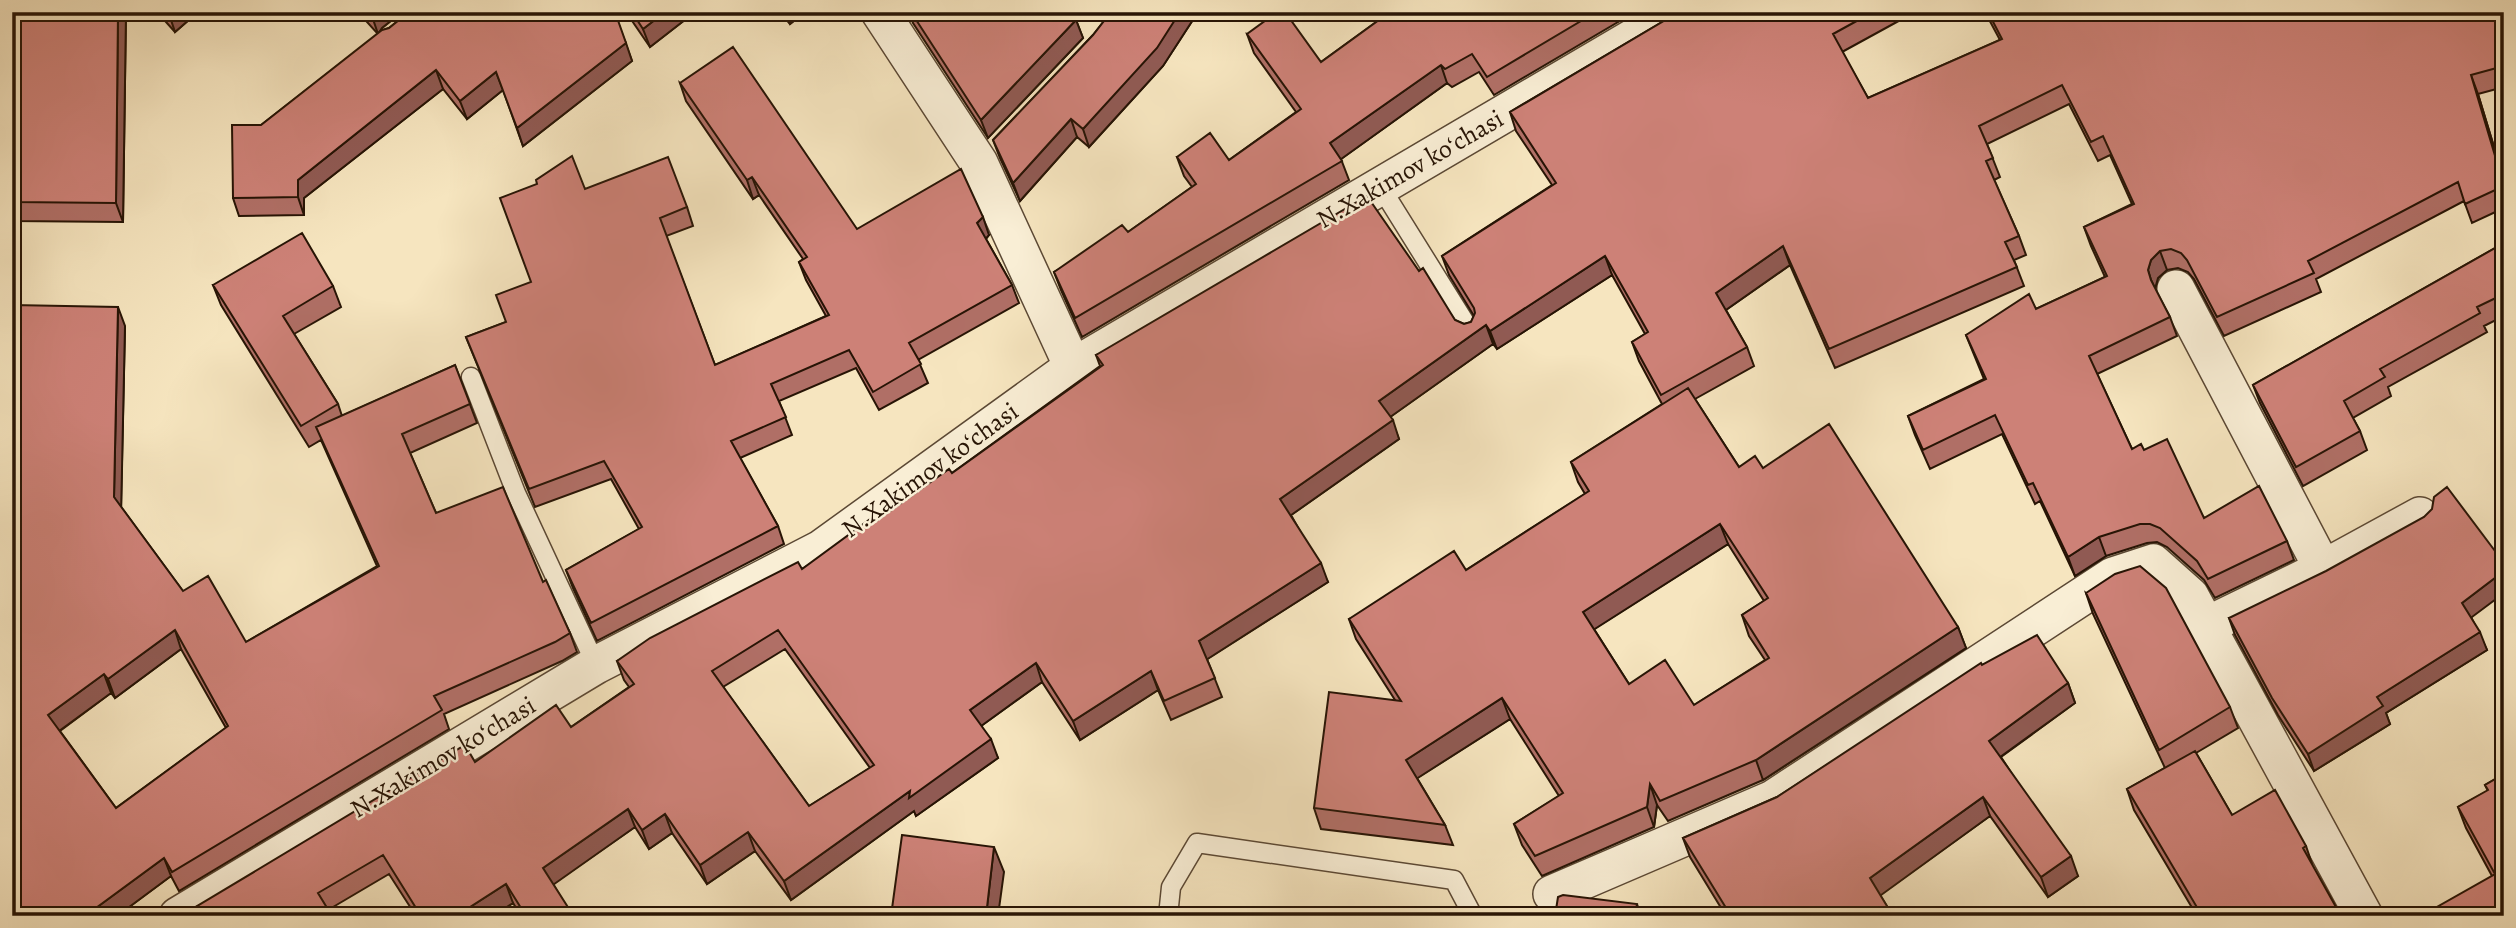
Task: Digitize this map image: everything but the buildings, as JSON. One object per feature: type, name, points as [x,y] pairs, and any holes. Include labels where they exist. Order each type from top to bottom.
[{"type":"street","points":[[880,12],[984,158],[1073,367]]},
{"type":"street","name":"N.Xakimov koʻchasi","points":[[178,916],[596,665],[821,549],[1073,367],[1677,12]]},
{"type":"street","points":[[2176,289],[2323,569]]},
{"type":"street","points":[[2206,626],[2323,569],[2420,516]]},
{"type":"street","points":[[1552,894],[1773,799],[2113,576],[2153,563],[2190,596],[2364,916]]},
{"type":"lane","points":[[1380,186],[1471,332]]},
{"type":"lane","points":[[471,377],[516,492],[596,665]]},
{"type":"lane","points":[[1168,916],[1171,887],[1197,843],[1454,880],[1473,916]]}]
